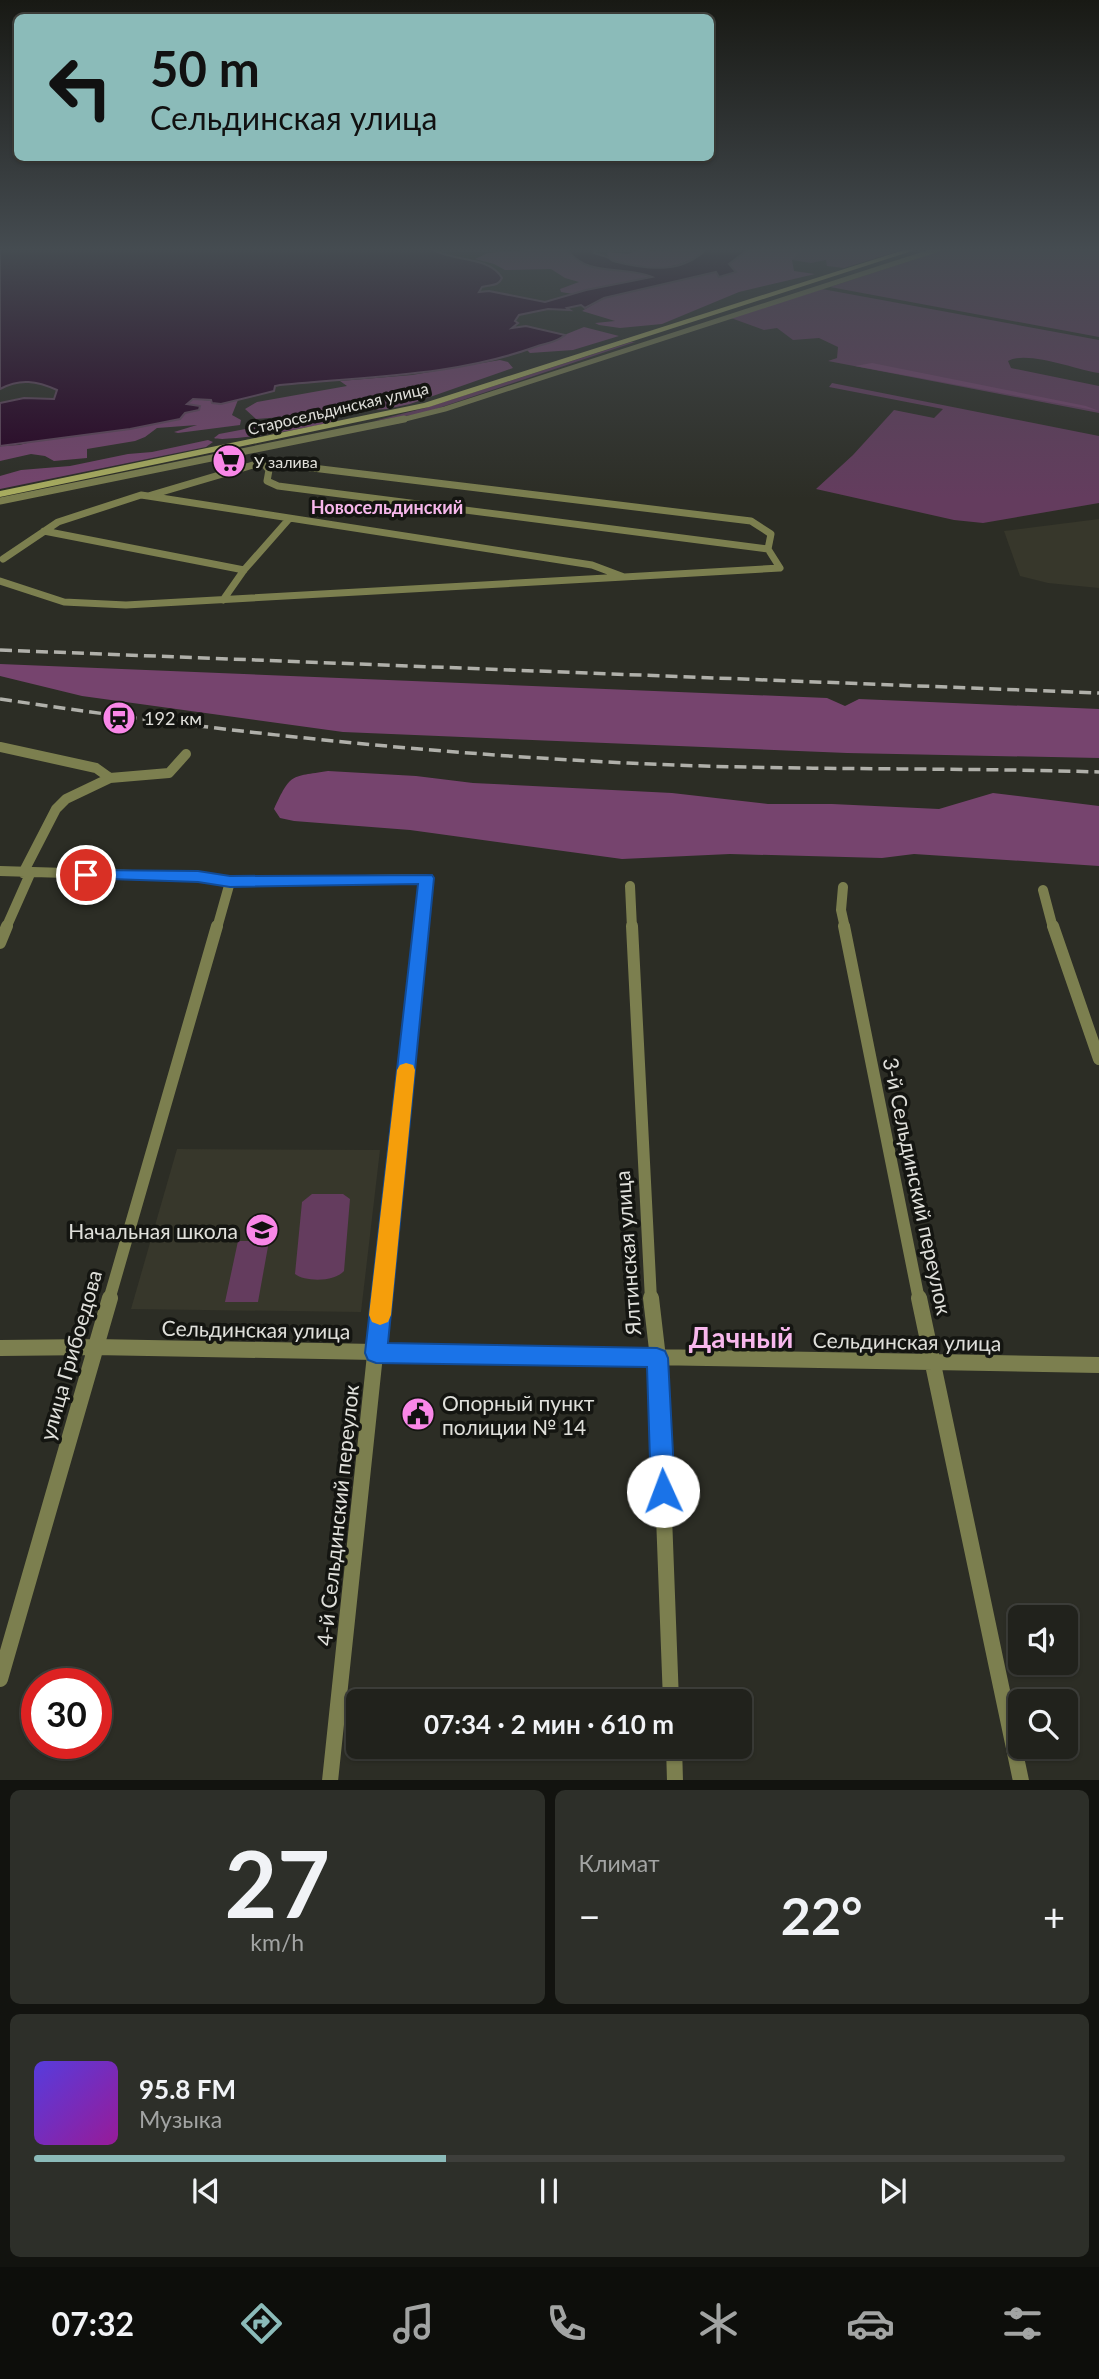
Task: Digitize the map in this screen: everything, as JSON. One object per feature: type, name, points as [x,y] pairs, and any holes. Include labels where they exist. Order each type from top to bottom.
[{"type":"main road","name":"Старосельдинская улица","points":[[0,494],[359,421],[451,398],[656,332]]},
{"type":"street","points":[[0,501],[366,428],[445,409],[683,332]]},
{"type":"street","points":[[359,421],[366,428]]},
{"type":"street","points":[[249,451],[269,470],[268,481],[278,486],[768,549]]},
{"type":"street","points":[[0,581],[64,602],[95,605],[780,568],[768,549],[771,534],[751,521],[263,463],[148,496]]},
{"type":"street","points":[[3,559],[58,522],[141,495],[592,565],[624,577]]},
{"type":"street","points":[[223,600],[244,570],[289,519]]},
{"type":"street","points":[[44,531],[244,570]]},
{"type":"street","points":[[0,747],[96,768],[110,778]]},
{"type":"street","points":[[0,943],[27,874],[57,809],[66,799],[110,778],[169,773],[186,754]]},
{"type":"street","points":[[0,871],[27,874],[198,877],[230,882]]},
{"type":"street","name":"4-й Сельдинский переулок","points":[[230,882],[426,878],[330,1780]]},
{"type":"street","name":"улица Грибоедова","points":[[0,1679],[230,882]]},
{"type":"street","name":"Ялтинская улица","points":[[629,886],[652,1321],[657,1358],[671,1689]]},
{"type":"street","name":"3-й Сельдинский переулок","points":[[843,887],[841,910],[1021,1780]]},
{"type":"street","points":[[1043,890],[1061,956],[1099,1059]]},
{"type":"street","name":"Сельдинская улица","points":[[0,1348],[94,1347],[1099,1365]]},
{"type":"street","points":[[674,1759],[675,1780]]},
{"type":"shaded area","points":[[0,332],[552,332],[565,335],[504,357],[472,364],[409,374],[280,385],[275,386],[274,391],[221,404],[212,403],[211,400],[193,399],[187,404],[200,406],[199,410],[185,413],[180,419],[130,429],[0,446],[0,403],[24,398],[54,399],[57,390],[28,382],[15,383],[0,389]]},
{"type":"shaded area","points":[[571,332],[604,332],[619,336],[573,350],[530,353],[527,350]]},
{"type":"shaded area","points":[[782,332],[1056,332],[1099,340],[1099,373],[1039,359],[1016,358],[1008,361],[1011,368],[1099,386],[1099,413],[828,361],[837,358],[838,347],[819,338],[793,340]]},
{"type":"shaded area","points":[[1072,332],[1099,332],[1099,337]]},
{"type":"shaded area","points":[[635,342],[424,413],[374,421],[425,408]]},
{"type":"shaded area","points":[[500,360],[508,362],[513,368],[410,404],[387,409],[256,419],[245,409],[257,402],[347,386],[340,381],[412,375]]},
{"type":"shaded area","points":[[872,363],[1086,406],[1099,411],[855,366]]},
{"type":"shaded area","points":[[832,383],[1099,436],[1099,503],[983,523],[954,520],[816,489],[853,455],[894,410],[934,418],[943,409],[829,387]]},
{"type":"shaded area","points":[[193,399],[221,402],[238,400],[232,415],[241,420],[240,425],[178,433],[174,432],[197,425],[157,428],[135,441],[87,449],[87,458],[54,461],[45,456],[31,454],[0,461],[0,446],[19,445],[186,404]]},
{"type":"shaded area","points":[[294,420],[339,420],[254,436],[214,438],[219,434]]},
{"type":"shaded area","points":[[208,440],[213,442],[206,447],[0,489],[0,476],[21,470],[70,466]]},
{"type":"shaded area","points":[[1099,519],[1099,588],[1048,583],[1020,576],[1004,531]]},
{"type":"shaded area","points":[[0,664],[827,698],[845,706],[859,699],[1099,709],[1099,758],[847,753],[343,732],[82,696],[0,676]]},
{"type":"shaded area","points":[[328,771],[416,776],[473,783],[672,793],[768,804],[939,809],[993,793],[1099,806],[1099,866],[914,854],[882,858],[730,854],[622,859],[410,830],[280,818],[274,809],[284,789],[293,779]]},
{"type":"shaded area","name":"Начальная школа","points":[[177,1149],[380,1150],[361,1312],[131,1309]]},
{"type":"shaded area","points":[[312,1194],[343,1194],[350,1199],[344,1271],[340,1275],[320,1280],[295,1274],[302,1202]]},
{"type":"shaded area","points":[[238,1241],[269,1241],[258,1302],[225,1302]]},
{"type":"railway","points":[[0,650],[1099,693]]},
{"type":"railway","points":[[0,699],[313,739],[549,759],[746,767],[1099,772]]},
{"type":"slow traffic","points":[[380,1315],[406,1070]]},
{"type":"place","name":"У залива","points":[[229,461]]},
{"type":"place","name":"192 км","points":[[119,718]]},
{"type":"place","name":"Начальная школа","points":[[262,1230]]},
{"type":"place","name":"Опорный пункт полиции № 14","points":[[418,1414]]},
{"type":"district","name":"Новосельдинский","points":[[387,507]]},
{"type":"district","name":"Дачный","points":[[741,1337]]},
{"type":"route","points":[[86,875],[198,877],[230,882],[426,878],[376,1353],[657,1358],[663,1491]]}]
